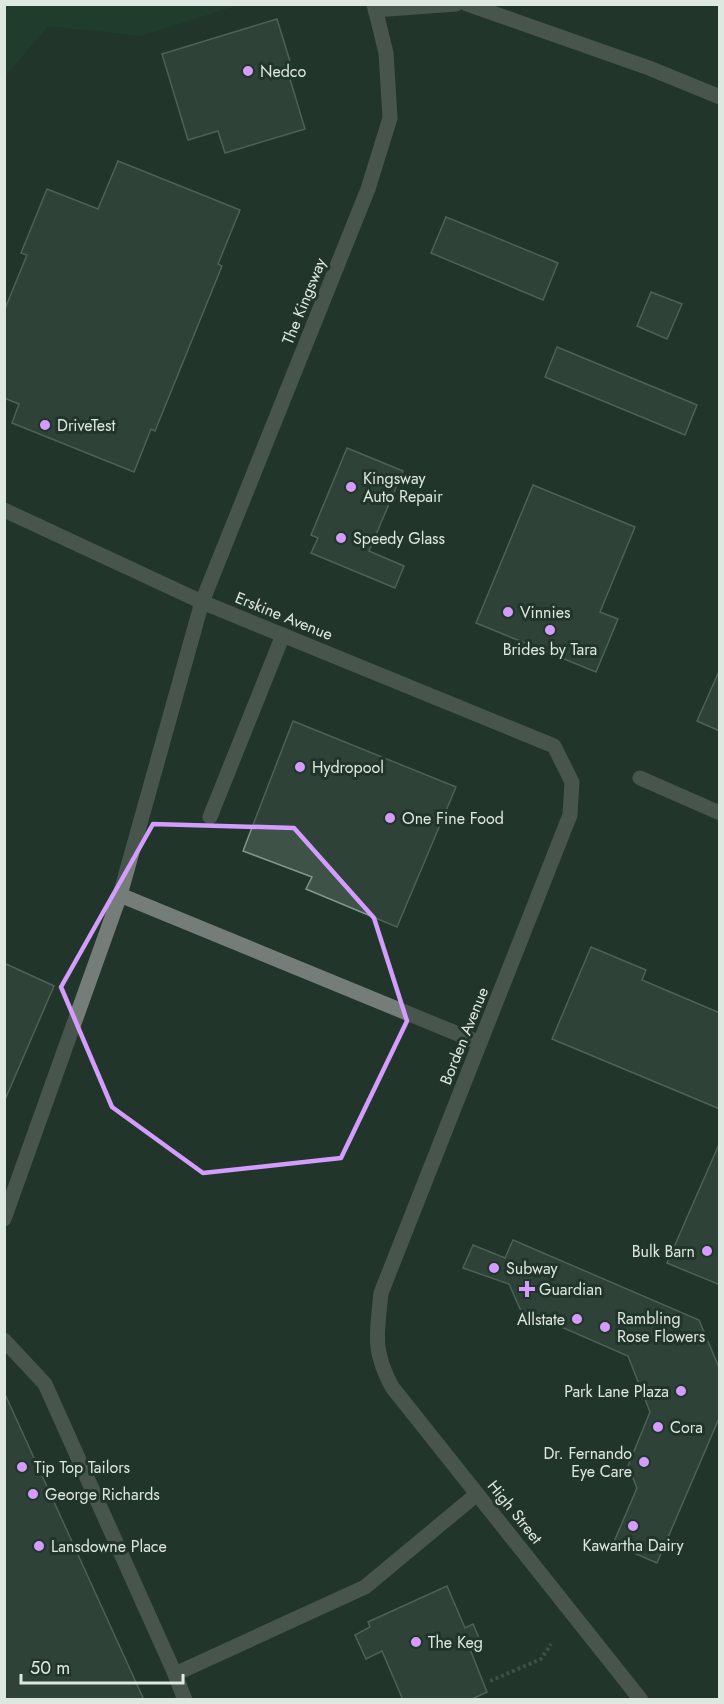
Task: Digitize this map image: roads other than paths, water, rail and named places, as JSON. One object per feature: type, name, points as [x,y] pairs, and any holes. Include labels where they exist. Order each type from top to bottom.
[{"type":"street","points":[[375,7],[456,4]]},
{"type":"street","points":[[467,4],[649,68],[720,97]]},
{"type":"street","name":"The Kingsway","points":[[4,1219],[120,895],[202,602],[368,189],[390,118],[386,53],[375,7]]},
{"type":"street","name":"Erskine Avenue","points":[[4,510],[202,602],[554,746]]},
{"type":"street","points":[[210,817],[283,635]]},
{"type":"street","name":"Borden Avenue","points":[[376,1340],[381,1293],[570,815],[572,782],[554,746]]},
{"type":"street","points":[[640,778],[720,813]]},
{"type":"street","points":[[120,895],[480,1043]]},
{"type":"street","points":[[4,1340],[45,1384],[185,1700]]},
{"type":"street","name":"High Street","points":[[376,1340],[379,1363],[392,1387],[640,1700]]},
{"type":"street","points":[[175,1674],[365,1587],[477,1494]]},
{"type":"place","name":"Nedco","points":[[248,71]]},
{"type":"place","name":"DriveTest","points":[[45,425]]},
{"type":"place","name":"Kingsway Auto Repair","points":[[351,487]]},
{"type":"place","name":"Speedy Glass","points":[[341,538]]},
{"type":"place","name":"Vinnies","points":[[508,612]]},
{"type":"place","name":"Brides by Tara","points":[[550,630]]},
{"type":"place","name":"Hydropool","points":[[300,767]]},
{"type":"place","name":"One Fine Food","points":[[390,818]]},
{"type":"place","name":"Bulk Barn","points":[[707,1251]]},
{"type":"place","name":"Subway","points":[[494,1268]]},
{"type":"place","name":"Guardian","points":[[527,1289]]},
{"type":"place","name":"Allstate","points":[[577,1319]]},
{"type":"place","name":"Rambling Rose Flowers","points":[[605,1327]]},
{"type":"place","name":"Park Lane Plaza","points":[[681,1391]]},
{"type":"place","name":"Cora","points":[[658,1427]]},
{"type":"place","name":"Dr. Fernando Eye Care","points":[[644,1462]]},
{"type":"place","name":"Tip Top Tailors","points":[[22,1467]]},
{"type":"place","name":"George Richards","points":[[33,1494]]},
{"type":"place","name":"Kawartha Dairy","points":[[633,1526]]},
{"type":"place","name":"Lansdowne Place","points":[[39,1546]]},
{"type":"place","name":"The Keg","points":[[416,1642]]}]
